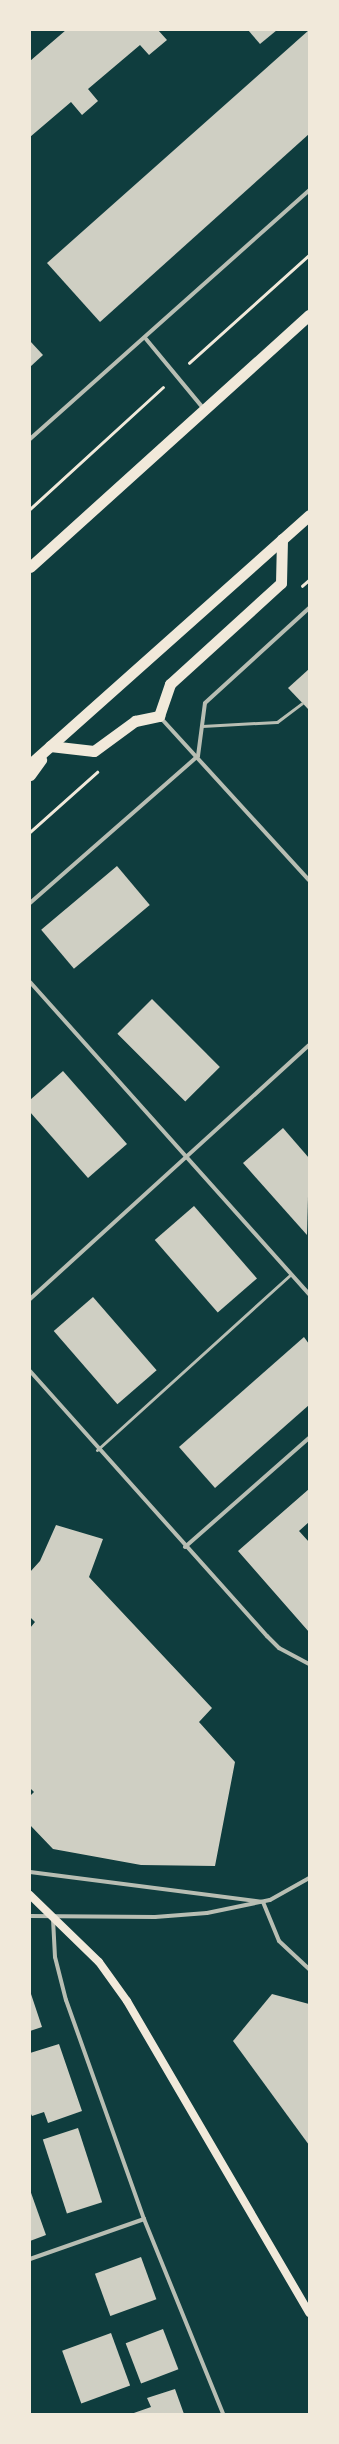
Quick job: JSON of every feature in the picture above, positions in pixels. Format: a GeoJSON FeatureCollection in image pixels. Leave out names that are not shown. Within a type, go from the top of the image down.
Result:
{"type":"FeatureCollection","features":[{"type":"Feature","properties":{"kind":"highway"},"geometry":{"type":"LineString","coordinates":[[30,567],[309,316]]}},
{"type":"Feature","properties":{"kind":"highway"},"geometry":{"type":"LineString","coordinates":[[30,764],[309,515]]}},
{"type":"Feature","properties":{"kind":"highway"},"geometry":{"type":"LineString","coordinates":[[50,746],[94,751],[135,721],[159,716],[170,684],[282,583],[282,539]]}},
{"type":"Feature","properties":{"kind":"highway"},"geometry":{"type":"LineString","coordinates":[[30,775],[50,746]]}},
{"type":"Feature","properties":{"kind":"main road"},"geometry":{"type":"LineString","coordinates":[[30,1895],[53,1914],[99,1962],[127,2001],[309,2313]]}},
{"type":"Feature","properties":{"kind":"street"},"geometry":{"type":"LineString","coordinates":[[30,439],[146,339],[309,190]]}},
{"type":"Feature","properties":{"kind":"street"},"geometry":{"type":"LineString","coordinates":[[146,339],[204,409]]}},
{"type":"Feature","properties":{"kind":"street"},"geometry":{"type":"LineString","coordinates":[[30,903],[198,756],[205,703],[309,608]]}},
{"type":"Feature","properties":{"kind":"street"},"geometry":{"type":"LineString","coordinates":[[159,716],[198,756],[309,880]]}},
{"type":"Feature","properties":{"kind":"street"},"geometry":{"type":"LineString","coordinates":[[30,982],[309,1294]]}},
{"type":"Feature","properties":{"kind":"street"},"geometry":{"type":"LineString","coordinates":[[30,1299],[309,1045]]}},
{"type":"Feature","properties":{"kind":"street"},"geometry":{"type":"LineString","coordinates":[[30,1371],[97,1450],[279,1648],[309,1664]]}},
{"type":"Feature","properties":{"kind":"street"},"geometry":{"type":"LineString","coordinates":[[185,1547],[309,1438]]}},
{"type":"Feature","properties":{"kind":"street"},"geometry":{"type":"LineString","coordinates":[[30,1872],[263,1902]]}},
{"type":"Feature","properties":{"kind":"street"},"geometry":{"type":"LineString","coordinates":[[30,1916],[53,1914],[185,1915],[263,1902],[292,1890],[309,1878]]}},
{"type":"Feature","properties":{"kind":"street"},"geometry":{"type":"LineString","coordinates":[[263,1902],[279,1941],[309,1969]]}},
{"type":"Feature","properties":{"kind":"street"},"geometry":{"type":"LineString","coordinates":[[53,1914],[61,1986],[144,2218],[223,2414]]}},
{"type":"Feature","properties":{"kind":"street"},"geometry":{"type":"LineString","coordinates":[[30,2259],[144,2218]]}},
{"type":"Feature","properties":{"kind":"lane"},"geometry":{"type":"LineString","coordinates":[[202,726],[277,722],[302,703]]}},
{"type":"Feature","properties":{"kind":"lane"},"geometry":{"type":"LineString","coordinates":[[97,1450],[291,1274]]}},
{"type":"Feature","properties":{"kind":"building"},"geometry":{"type":"Polygon","coordinates":[[[66,30],[158,30],[167,40],[149,55],[140,45],[88,89],[98,101],[82,115],[71,102],[30,137],[30,61],[66,30]]]}},
{"type":"Feature","properties":{"kind":"building"},"geometry":{"type":"Polygon","coordinates":[[[248,30],[277,30],[260,44],[248,30]]]}},
{"type":"Feature","properties":{"kind":"building"},"geometry":{"type":"Polygon","coordinates":[[[309,30],[309,134],[100,322],[47,263],[309,30]]]}},
{"type":"Feature","properties":{"kind":"building"},"geometry":{"type":"Polygon","coordinates":[[[30,341],[43,355],[30,367],[30,341]]]}},
{"type":"Feature","properties":{"kind":"building"},"geometry":{"type":"Polygon","coordinates":[[[309,669],[309,710],[288,688],[309,669]]]}},
{"type":"Feature","properties":{"kind":"building"},"geometry":{"type":"Polygon","coordinates":[[[117,866],[150,905],[74,969],[41,930],[117,866]]]}},
{"type":"Feature","properties":{"kind":"building"},"geometry":{"type":"Polygon","coordinates":[[[152,999],[220,1067],[185,1102],[117,1034],[152,999]]]}},
{"type":"Feature","properties":{"kind":"building"},"geometry":{"type":"Polygon","coordinates":[[[63,1071],[127,1144],[88,1178],[30,1112],[30,1100],[63,1071]]]}},
{"type":"Feature","properties":{"kind":"building"},"geometry":{"type":"Polygon","coordinates":[[[283,1128],[309,1158],[307,1235],[243,1163],[283,1128]]]}},
{"type":"Feature","properties":{"kind":"building"},"geometry":{"type":"Polygon","coordinates":[[[194,1206],[257,1278],[218,1313],[155,1240],[194,1206]]]}},
{"type":"Feature","properties":{"kind":"building"},"geometry":{"type":"Polygon","coordinates":[[[93,1297],[157,1370],[117,1404],[54,1331],[93,1297]]]}},
{"type":"Feature","properties":{"kind":"building"},"geometry":{"type":"Polygon","coordinates":[[[304,1337],[309,1344],[309,1405],[215,1488],[179,1447],[304,1337]]]}},
{"type":"Feature","properties":{"kind":"building"},"geometry":{"type":"Polygon","coordinates":[[[309,1489],[309,1522],[299,1531],[309,1542],[309,1632],[238,1551],[309,1489]]]}},
{"type":"Feature","properties":{"kind":"building"},"geometry":{"type":"Polygon","coordinates":[[[56,1525],[103,1539],[89,1577],[212,1708],[199,1722],[235,1762],[215,1866],[141,1865],[53,1849],[30,1825],[30,1796],[34,1792],[30,1788],[30,1628],[35,1622],[30,1617],[30,1572],[40,1561],[56,1525]]]}},
{"type":"Feature","properties":{"kind":"building"},"geometry":{"type":"Polygon","coordinates":[[[30,1991],[42,2027],[30,2031],[30,1991]]]}},
{"type":"Feature","properties":{"kind":"building"},"geometry":{"type":"Polygon","coordinates":[[[272,1994],[309,2004],[309,2145],[233,2041],[272,1994]]]}},
{"type":"Feature","properties":{"kind":"building"},"geometry":{"type":"Polygon","coordinates":[[[59,2044],[82,2111],[48,2123],[44,2112],[32,2116],[30,2112],[30,2053],[59,2044]]]}},
{"type":"Feature","properties":{"kind":"building"},"geometry":{"type":"Polygon","coordinates":[[[78,2128],[102,2202],[67,2214],[43,2139],[78,2128]]]}},
{"type":"Feature","properties":{"kind":"building"},"geometry":{"type":"Polygon","coordinates":[[[30,2190],[46,2235],[30,2241],[30,2190]]]}},
{"type":"Feature","properties":{"kind":"building"},"geometry":{"type":"Polygon","coordinates":[[[141,2257],[156,2299],[110,2316],[95,2274],[141,2257]]]}},
{"type":"Feature","properties":{"kind":"building"},"geometry":{"type":"Polygon","coordinates":[[[163,2329],[178,2369],[141,2383],[126,2343],[163,2329]]]}},
{"type":"Feature","properties":{"kind":"building"},"geometry":{"type":"Polygon","coordinates":[[[111,2333],[130,2386],[81,2403],[62,2351],[111,2333]]]}},
{"type":"Feature","properties":{"kind":"building"},"geometry":{"type":"Polygon","coordinates":[[[175,2389],[184,2414],[131,2414],[151,2407],[147,2398],[175,2389]]]}}]}
